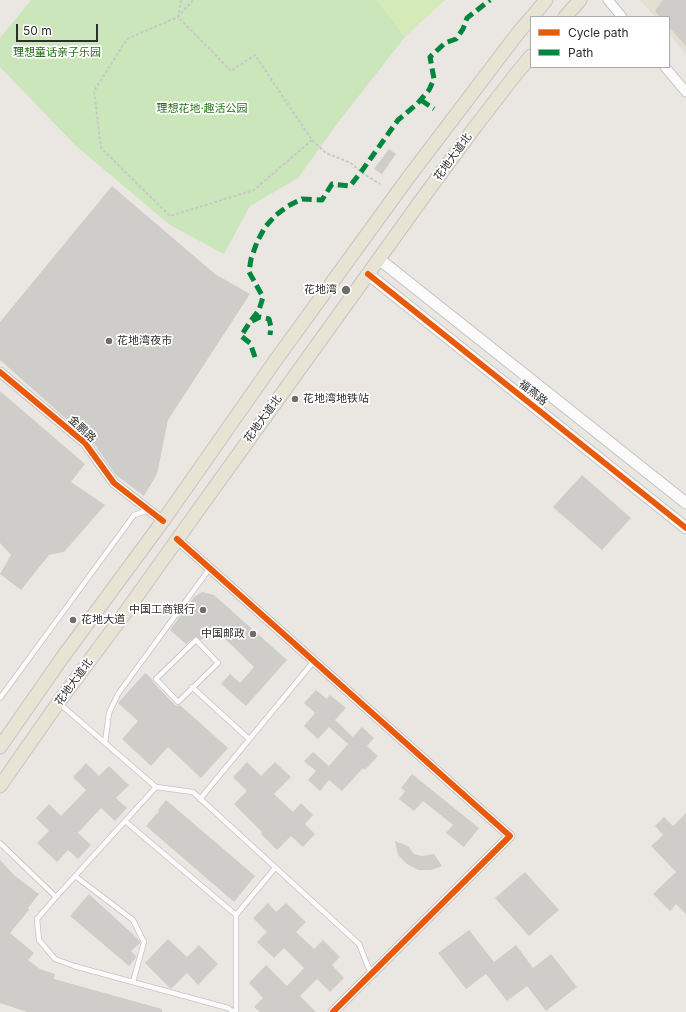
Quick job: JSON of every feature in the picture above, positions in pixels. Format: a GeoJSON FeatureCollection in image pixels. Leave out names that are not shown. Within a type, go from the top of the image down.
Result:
{"type":"FeatureCollection","features":[{"type":"Feature","properties":{"kind":"main road","name":"花地大道北"},"geometry":{"type":"LineString","coordinates":[[532,16],[546,0]]}},
{"type":"Feature","properties":{"kind":"main road"},"geometry":{"type":"LineString","coordinates":[[566,16],[580,0]]}},
{"type":"Feature","properties":{"kind":"main road","name":"花地大道北"},"geometry":{"type":"LineString","coordinates":[[0,747],[62,658],[163,521],[280,355],[408,178],[530,18]]}},
{"type":"Feature","properties":{"kind":"main road","name":"花地大道北"},"geometry":{"type":"LineString","coordinates":[[0,786],[58,703],[122,617],[475,126],[530,57]]}},
{"type":"Feature","properties":{"kind":"street"},"geometry":{"type":"LineString","coordinates":[[608,0],[621,16]]}},
{"type":"Feature","properties":{"kind":"street"},"geometry":{"type":"LineString","coordinates":[[666,68],[686,91]]}},
{"type":"Feature","properties":{"kind":"street","name":"福燕路"},"geometry":{"type":"LineString","coordinates":[[379,259],[686,503]]}},
{"type":"Feature","properties":{"kind":"street","name":"福燕路"},"geometry":{"type":"LineString","coordinates":[[368,274],[686,528]]}},
{"type":"Feature","properties":{"kind":"street","name":"金鹏路"},"geometry":{"type":"LineString","coordinates":[[0,372],[85,443],[114,483],[163,521]]}},
{"type":"Feature","properties":{"kind":"street"},"geometry":{"type":"LineString","coordinates":[[178,539],[510,836],[333,1012]]}},
{"type":"Feature","properties":{"kind":"lane"},"geometry":{"type":"LineString","coordinates":[[0,698],[134,515],[150,510]]}},
{"type":"Feature","properties":{"kind":"lane"},"geometry":{"type":"LineString","coordinates":[[105,743],[109,713],[118,694],[210,568]]}},
{"type":"Feature","properties":{"kind":"lane"},"geometry":{"type":"LineString","coordinates":[[196,640],[218,662],[192,687],[178,702],[156,679],[196,640]]}},
{"type":"Feature","properties":{"kind":"lane"},"geometry":{"type":"LineString","coordinates":[[200,799],[314,661]]}},
{"type":"Feature","properties":{"kind":"lane"},"geometry":{"type":"LineString","coordinates":[[192,687],[249,739]]}},
{"type":"Feature","properties":{"kind":"lane"},"geometry":{"type":"LineString","coordinates":[[58,703],[156,787],[193,792],[359,944],[371,974]]}},
{"type":"Feature","properties":{"kind":"lane"},"geometry":{"type":"LineString","coordinates":[[156,787],[37,919],[39,940],[55,959],[74,966],[228,1008],[235,1012],[236,915],[275,868]]}},
{"type":"Feature","properties":{"kind":"lane"},"geometry":{"type":"LineString","coordinates":[[125,821],[236,915]]}},
{"type":"Feature","properties":{"kind":"lane"},"geometry":{"type":"LineString","coordinates":[[0,843],[56,897]]}},
{"type":"Feature","properties":{"kind":"lane"},"geometry":{"type":"LineString","coordinates":[[75,876],[133,920],[144,942],[133,982]]}},
{"type":"Feature","properties":{"kind":"path"},"geometry":{"type":"LineString","coordinates":[[178,17],[181,0]]}},
{"type":"Feature","properties":{"kind":"path"},"geometry":{"type":"LineString","coordinates":[[193,0],[178,17],[127,39],[94,91],[101,148],[170,216],[254,190],[312,140]]}},
{"type":"Feature","properties":{"kind":"path"},"geometry":{"type":"LineString","coordinates":[[178,17],[230,71],[255,55],[312,140],[326,153],[351,163],[361,172],[380,184]]}},
{"type":"Feature","properties":{"kind":"shaded area"},"geometry":{"type":"Polygon","coordinates":[[[640,0],[686,0],[686,54],[670,35],[670,16],[654,16],[640,0]]]}},
{"type":"Feature","properties":{"kind":"green space","name":"理想花地·趣活公园"},"geometry":{"type":"Polygon","coordinates":[[[31,0],[377,0],[405,37],[340,120],[298,178],[250,206],[224,254],[170,225],[76,146],[0,67],[0,38],[31,0]]]}},
{"type":"Feature","properties":{"kind":"green space"},"geometry":{"type":"Polygon","coordinates":[[[377,0],[445,0],[405,37],[377,0]]]}},
{"type":"Feature","properties":{"kind":"building"},"geometry":{"type":"Polygon","coordinates":[[[663,0],[686,0],[686,46],[670,28],[670,16],[659,16],[655,11],[663,0]]]}},
{"type":"Feature","properties":{"kind":"building"},"geometry":{"type":"Polygon","coordinates":[[[389,149],[396,154],[382,174],[374,169],[389,149]]]}},
{"type":"Feature","properties":{"kind":"building","name":"花地湾夜市"},"geometry":{"type":"Polygon","coordinates":[[[112,186],[215,274],[250,294],[168,420],[157,474],[144,496],[116,475],[95,445],[89,439],[0,360],[0,322],[112,186]]]}},
{"type":"Feature","properties":{"kind":"building"},"geometry":{"type":"Polygon","coordinates":[[[0,391],[85,464],[71,482],[105,505],[64,552],[49,555],[21,590],[0,574],[11,555],[0,543],[0,391]]]}},
{"type":"Feature","properties":{"kind":"building"},"geometry":{"type":"Polygon","coordinates":[[[582,475],[631,518],[602,550],[553,507],[582,475]]]}},
{"type":"Feature","properties":{"kind":"building"},"geometry":{"type":"Polygon","coordinates":[[[202,592],[214,595],[287,660],[246,706],[221,684],[230,674],[240,683],[254,667],[213,627],[201,640],[195,637],[186,644],[170,630],[194,597],[202,592]]]}},
{"type":"Feature","properties":{"kind":"building"},"geometry":{"type":"Polygon","coordinates":[[[145,673],[175,705],[180,705],[228,748],[201,778],[168,747],[151,766],[122,739],[138,721],[118,703],[145,673]]]}},
{"type":"Feature","properties":{"kind":"building"},"geometry":{"type":"Polygon","coordinates":[[[316,690],[327,699],[330,695],[346,708],[335,720],[353,737],[362,727],[374,738],[367,746],[378,756],[365,770],[363,768],[342,791],[329,780],[320,791],[308,780],[316,771],[304,761],[313,752],[329,766],[348,744],[329,727],[318,739],[304,726],[315,713],[304,703],[316,690]]]}},
{"type":"Feature","properties":{"kind":"building"},"geometry":{"type":"Polygon","coordinates":[[[247,762],[261,776],[275,762],[291,777],[274,794],[293,812],[301,803],[313,815],[305,824],[315,834],[303,847],[291,836],[277,850],[261,834],[262,832],[234,804],[247,791],[233,777],[247,762]]]}},
{"type":"Feature","properties":{"kind":"building"},"geometry":{"type":"Polygon","coordinates":[[[86,763],[99,776],[109,766],[129,785],[116,798],[127,808],[115,821],[101,808],[78,833],[91,845],[78,859],[68,850],[57,862],[37,843],[49,831],[36,818],[49,804],[61,816],[86,790],[73,777],[86,763]]]}},
{"type":"Feature","properties":{"kind":"building"},"geometry":{"type":"Polygon","coordinates":[[[412,774],[479,828],[464,847],[446,833],[453,825],[423,801],[414,811],[399,799],[405,791],[401,788],[412,774]]]}},
{"type":"Feature","properties":{"kind":"building"},"geometry":{"type":"Polygon","coordinates":[[[166,800],[255,876],[234,902],[146,826],[166,800]]]}},
{"type":"Feature","properties":{"kind":"building"},"geometry":{"type":"Polygon","coordinates":[[[686,813],[686,914],[676,904],[670,911],[653,894],[676,872],[651,846],[663,835],[655,826],[664,817],[673,826],[686,813]]]}},
{"type":"Feature","properties":{"kind":"building"},"geometry":{"type":"Polygon","coordinates":[[[395,841],[408,846],[414,854],[422,856],[434,854],[442,866],[431,870],[418,870],[407,864],[398,855],[395,841]]]}},
{"type":"Feature","properties":{"kind":"building"},"geometry":{"type":"Polygon","coordinates":[[[0,860],[15,876],[39,894],[28,908],[29,910],[10,933],[34,953],[28,960],[40,969],[55,974],[54,979],[162,1009],[162,1012],[27,1012],[0,1003],[0,860]]]}},
{"type":"Feature","properties":{"kind":"building"},"geometry":{"type":"Polygon","coordinates":[[[525,872],[559,910],[529,936],[495,898],[525,872]]]}},
{"type":"Feature","properties":{"kind":"building"},"geometry":{"type":"Polygon","coordinates":[[[89,894],[139,940],[140,943],[131,951],[136,956],[129,966],[70,916],[89,894]]]}},
{"type":"Feature","properties":{"kind":"building"},"geometry":{"type":"Polygon","coordinates":[[[268,903],[276,912],[286,903],[306,922],[296,932],[314,949],[323,940],[340,957],[332,965],[344,978],[330,992],[317,979],[300,996],[316,1012],[260,1012],[254,1007],[263,998],[249,983],[266,965],[287,986],[304,968],[284,948],[274,958],[257,942],[267,932],[253,918],[268,903]]]}},
{"type":"Feature","properties":{"kind":"building"},"geometry":{"type":"Polygon","coordinates":[[[469,930],[494,962],[516,945],[533,968],[551,954],[577,987],[546,1011],[527,986],[507,1001],[486,974],[466,989],[438,953],[469,930]]]}},
{"type":"Feature","properties":{"kind":"building"},"geometry":{"type":"Polygon","coordinates":[[[168,939],[187,957],[199,945],[218,964],[198,985],[187,973],[171,989],[145,963],[168,939]]]}},
{"type":"Feature","properties":{"kind":"marked path"},"geometry":{"type":"LineString","coordinates":[[255,357],[250,343],[241,336],[259,310],[263,297],[249,272],[251,259],[257,242],[265,227],[276,215],[288,206],[302,199],[322,200],[332,184],[350,186],[398,120],[417,104],[429,90],[434,79],[430,57],[445,43],[456,39],[463,29],[467,18],[490,0]]}},
{"type":"Feature","properties":{"kind":"marked path"},"geometry":{"type":"LineString","coordinates":[[421,100],[434,109]]}},
{"type":"Feature","properties":{"kind":"marked path"},"geometry":{"type":"LineString","coordinates":[[252,321],[260,317],[269,319],[271,327],[270,335]]}},
{"type":"Feature","properties":{"kind":"cycle path"},"geometry":{"type":"LineString","coordinates":[[368,274],[686,528]]}},
{"type":"Feature","properties":{"kind":"cycle path"},"geometry":{"type":"LineString","coordinates":[[0,372],[85,443],[114,483],[163,521]]}},
{"type":"Feature","properties":{"kind":"cycle path"},"geometry":{"type":"LineString","coordinates":[[177,539],[510,836],[333,1012]]}},
{"type":"Feature","properties":{"kind":"place","name":"花地湾"},"geometry":{"type":"Point","coordinates":[346,290]}},
{"type":"Feature","properties":{"kind":"place","name":"花地湾夜市"},"geometry":{"type":"Point","coordinates":[109,341]}},
{"type":"Feature","properties":{"kind":"place","name":"花地湾地铁站"},"geometry":{"type":"Point","coordinates":[295,399]}},
{"type":"Feature","properties":{"kind":"place","name":"中国工商银行"},"geometry":{"type":"Point","coordinates":[203,610]}},
{"type":"Feature","properties":{"kind":"place","name":"花地大道"},"geometry":{"type":"Point","coordinates":[73,620]}},
{"type":"Feature","properties":{"kind":"place","name":"中国邮政"},"geometry":{"type":"Point","coordinates":[253,634]}},
{"type":"Feature","properties":{"kind":"park label","name":"理想童话亲子乐园"},"geometry":{"type":"Point","coordinates":[57,53]}}]}
